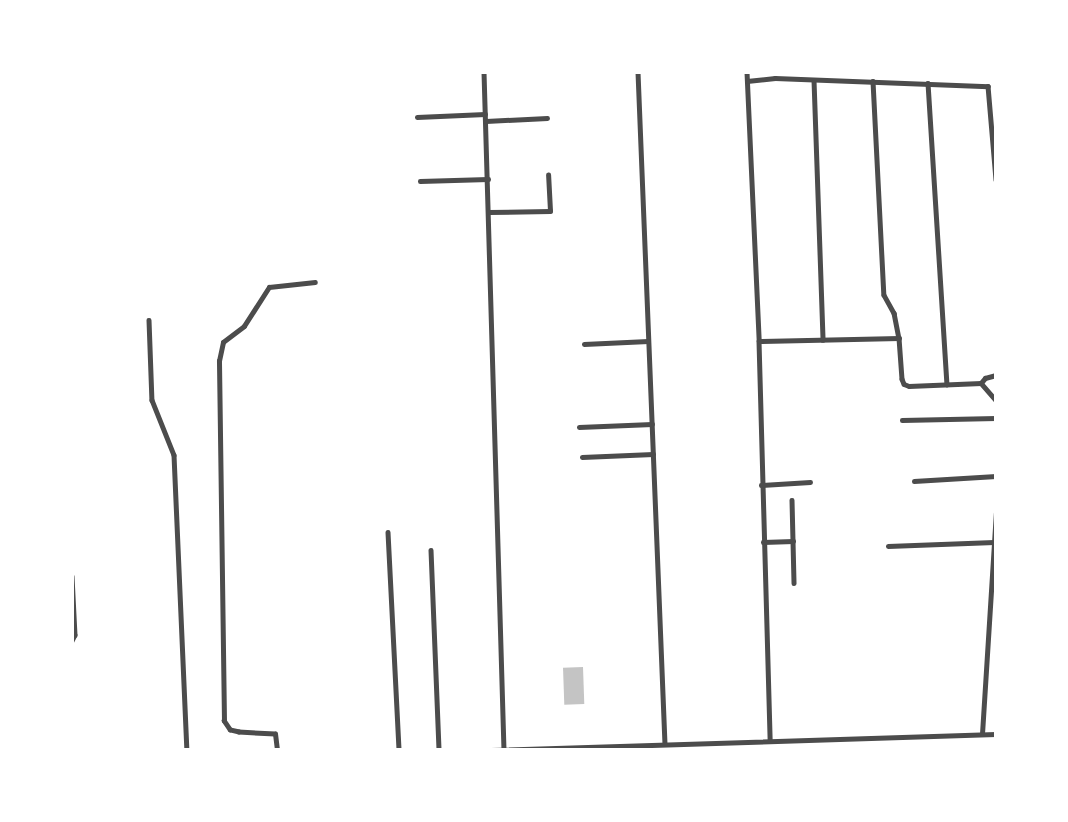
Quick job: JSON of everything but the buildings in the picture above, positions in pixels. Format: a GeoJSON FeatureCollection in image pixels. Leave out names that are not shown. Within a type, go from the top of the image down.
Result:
{"type":"FeatureCollection","features":[{"type":"Feature","properties":{"kind":"street"},"geometry":{"type":"LineString","coordinates":[[484,72],[504,750]]}},
{"type":"Feature","properties":{"kind":"street"},"geometry":{"type":"LineString","coordinates":[[638,72],[665,743]]}},
{"type":"Feature","properties":{"kind":"street"},"geometry":{"type":"LineString","coordinates":[[747,72],[759,341],[770,739]]}},
{"type":"Feature","properties":{"kind":"street"},"geometry":{"type":"LineString","coordinates":[[814,80],[823,340]]}},
{"type":"Feature","properties":{"kind":"street"},"geometry":{"type":"LineString","coordinates":[[747,81],[873,81],[996,87]]}},
{"type":"Feature","properties":{"kind":"street"},"geometry":{"type":"LineString","coordinates":[[873,81],[884,295],[894,313],[904,384],[981,383],[985,378],[996,374]]}},
{"type":"Feature","properties":{"kind":"street"},"geometry":{"type":"LineString","coordinates":[[928,83],[947,384]]}},
{"type":"Feature","properties":{"kind":"street"},"geometry":{"type":"LineString","coordinates":[[989,86],[996,180]]}},
{"type":"Feature","properties":{"kind":"street"},"geometry":{"type":"LineString","coordinates":[[417,117],[485,114]]}},
{"type":"Feature","properties":{"kind":"street"},"geometry":{"type":"LineString","coordinates":[[486,121],[547,118]]}},
{"type":"Feature","properties":{"kind":"street"},"geometry":{"type":"LineString","coordinates":[[489,212],[550,211],[548,176]]}},
{"type":"Feature","properties":{"kind":"street"},"geometry":{"type":"LineString","coordinates":[[420,181],[488,179]]}},
{"type":"Feature","properties":{"kind":"street"},"geometry":{"type":"LineString","coordinates":[[277,750],[275,734],[230,730],[224,721],[219,361],[223,342],[244,326],[269,287],[315,282]]}},
{"type":"Feature","properties":{"kind":"street"},"geometry":{"type":"LineString","coordinates":[[149,320],[152,400],[174,455],[187,750]]}},
{"type":"Feature","properties":{"kind":"street"},"geometry":{"type":"LineString","coordinates":[[759,341],[899,338]]}},
{"type":"Feature","properties":{"kind":"street"},"geometry":{"type":"LineString","coordinates":[[584,344],[649,341]]}},
{"type":"Feature","properties":{"kind":"street"},"geometry":{"type":"LineString","coordinates":[[981,383],[996,400]]}},
{"type":"Feature","properties":{"kind":"street"},"geometry":{"type":"LineString","coordinates":[[902,420],[996,418]]}},
{"type":"Feature","properties":{"kind":"street"},"geometry":{"type":"LineString","coordinates":[[579,427],[652,424]]}},
{"type":"Feature","properties":{"kind":"street"},"geometry":{"type":"LineString","coordinates":[[582,457],[653,454]]}},
{"type":"Feature","properties":{"kind":"street"},"geometry":{"type":"LineString","coordinates":[[914,481],[996,476]]}},
{"type":"Feature","properties":{"kind":"street"},"geometry":{"type":"LineString","coordinates":[[761,485],[810,482]]}},
{"type":"Feature","properties":{"kind":"street"},"geometry":{"type":"LineString","coordinates":[[792,500],[794,583]]}},
{"type":"Feature","properties":{"kind":"street"},"geometry":{"type":"LineString","coordinates":[[982,734],[996,513]]}},
{"type":"Feature","properties":{"kind":"street"},"geometry":{"type":"LineString","coordinates":[[388,532],[399,750]]}},
{"type":"Feature","properties":{"kind":"street"},"geometry":{"type":"LineString","coordinates":[[763,542],[793,541]]}},
{"type":"Feature","properties":{"kind":"street"},"geometry":{"type":"LineString","coordinates":[[888,546],[994,542]]}},
{"type":"Feature","properties":{"kind":"street"},"geometry":{"type":"LineString","coordinates":[[431,550],[439,750]]}},
{"type":"Feature","properties":{"kind":"street"},"geometry":{"type":"LineString","coordinates":[[72,576],[75,635],[72,641]]}},
{"type":"Feature","properties":{"kind":"street"},"geometry":{"type":"LineString","coordinates":[[491,750],[605,748],[770,739],[996,734]]}}]}
